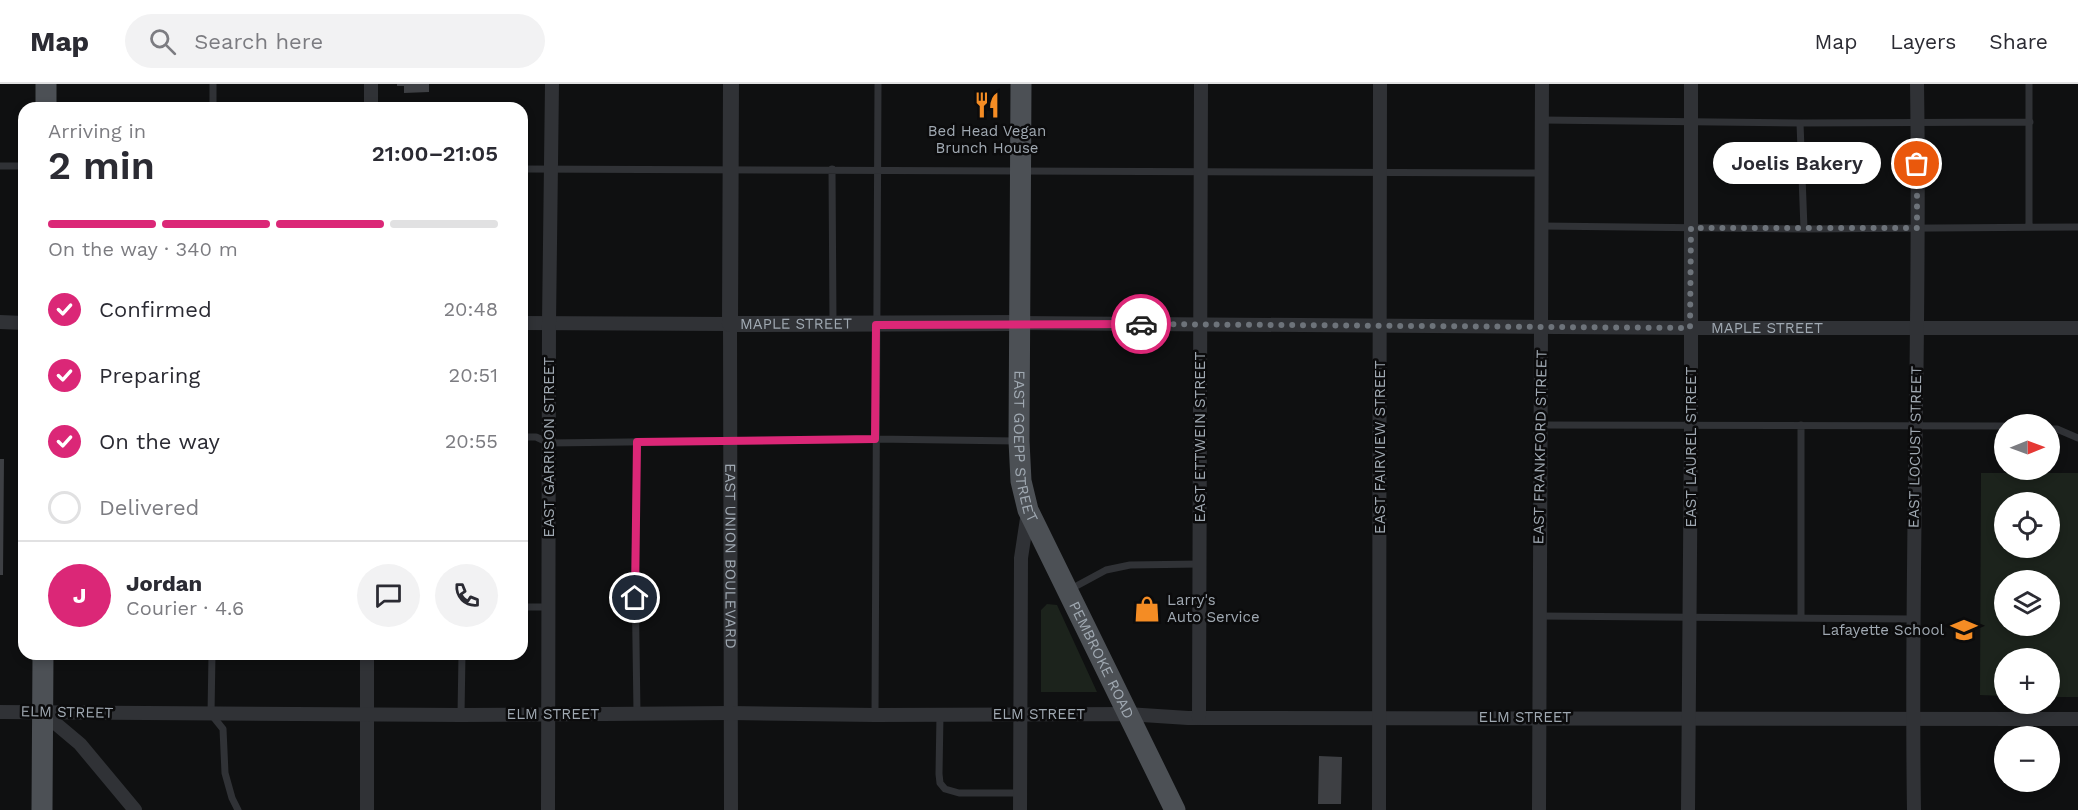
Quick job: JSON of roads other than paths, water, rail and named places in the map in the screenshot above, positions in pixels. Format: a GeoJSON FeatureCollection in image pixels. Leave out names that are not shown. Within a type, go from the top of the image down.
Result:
{"type":"FeatureCollection","features":[{"type":"Feature","properties":{"kind":"main road"},"geometry":{"type":"LineString","coordinates":[[46,84],[46,102]]}},
{"type":"Feature","properties":{"kind":"main road","name":"EAST GOEPP STREET"},"geometry":{"type":"LineString","coordinates":[[1021,84],[1019,441],[1022,488],[1028,510]]}},
{"type":"Feature","properties":{"kind":"main road","name":"PEMBROKE ROAD"},"geometry":{"type":"LineString","coordinates":[[1028,510],[1175,810]]}},
{"type":"Feature","properties":{"kind":"main road"},"geometry":{"type":"LineString","coordinates":[[42,810],[43,660]]}},
{"type":"Feature","properties":{"kind":"street"},"geometry":{"type":"LineString","coordinates":[[371,84],[371,102]]}},
{"type":"Feature","properties":{"kind":"street","name":"EAST GARRISON STREET"},"geometry":{"type":"LineString","coordinates":[[548,810],[552,84]]}},
{"type":"Feature","properties":{"kind":"street","name":"EAST UNION BOULEVARD"},"geometry":{"type":"LineString","coordinates":[[731,84],[731,810]]}},
{"type":"Feature","properties":{"kind":"street","name":"EAST ETTWEIN STREET"},"geometry":{"type":"LineString","coordinates":[[1199,718],[1202,84]]}},
{"type":"Feature","properties":{"kind":"street","name":"EAST FAIRVIEW STREET"},"geometry":{"type":"LineString","coordinates":[[1379,810],[1380,84]]}},
{"type":"Feature","properties":{"kind":"street","name":"EAST FRANKFORD STREET"},"geometry":{"type":"LineString","coordinates":[[1539,810],[1542,84]]}},
{"type":"Feature","properties":{"kind":"street","name":"EAST LAUREL STREET"},"geometry":{"type":"LineString","coordinates":[[1688,810],[1691,84]]}},
{"type":"Feature","properties":{"kind":"street","name":"EAST LOCUST STREET"},"geometry":{"type":"LineString","coordinates":[[1914,810],[1912,718],[1917,328],[1917,84]]}},
{"type":"Feature","properties":{"kind":"street"},"geometry":{"type":"LineString","coordinates":[[0,322],[18,322]]}},
{"type":"Feature","properties":{"kind":"street","name":"MAPLE STREET"},"geometry":{"type":"LineString","coordinates":[[528,323],[2078,328]]}},
{"type":"Feature","properties":{"kind":"street","name":"EAST GOEPP STREET"},"geometry":{"type":"LineString","coordinates":[[1020,810],[1021,558],[1028,510]]}},
{"type":"Feature","properties":{"kind":"street"},"geometry":{"type":"LineString","coordinates":[[367,660],[367,810]]}},
{"type":"Feature","properties":{"kind":"street","name":"ELM STREET"},"geometry":{"type":"LineString","coordinates":[[0,712],[461,715],[731,712],[875,715],[1127,714],[1199,718],[2078,719]]}},
{"type":"Feature","properties":{"kind":"street"},"geometry":{"type":"LineString","coordinates":[[42,712],[80,744],[135,810]]}},
{"type":"Feature","properties":{"kind":"lane"},"geometry":{"type":"LineString","coordinates":[[213,84],[213,102]]}},
{"type":"Feature","properties":{"kind":"lane"},"geometry":{"type":"LineString","coordinates":[[875,715],[878,84]]}},
{"type":"Feature","properties":{"kind":"lane"},"geometry":{"type":"LineString","coordinates":[[2029,227],[2030,84]]}},
{"type":"Feature","properties":{"kind":"lane"},"geometry":{"type":"LineString","coordinates":[[1542,120],[1800,123],[2030,122]]}},
{"type":"Feature","properties":{"kind":"lane"},"geometry":{"type":"LineString","coordinates":[[1800,123],[1804,229]]}},
{"type":"Feature","properties":{"kind":"lane"},"geometry":{"type":"LineString","coordinates":[[0,166],[18,166]]}},
{"type":"Feature","properties":{"kind":"lane"},"geometry":{"type":"LineString","coordinates":[[528,169],[1542,173]]}},
{"type":"Feature","properties":{"kind":"lane"},"geometry":{"type":"LineString","coordinates":[[832,169],[833,325]]}},
{"type":"Feature","properties":{"kind":"lane"},"geometry":{"type":"LineString","coordinates":[[1542,226],[1804,229],[2078,227]]}},
{"type":"Feature","properties":{"kind":"lane"},"geometry":{"type":"LineString","coordinates":[[1540,424],[1994,426]]}},
{"type":"Feature","properties":{"kind":"lane"},"geometry":{"type":"LineString","coordinates":[[1800,426],[1801,618]]}},
{"type":"Feature","properties":{"kind":"lane"},"geometry":{"type":"LineString","coordinates":[[2060,430],[2078,438]]}},
{"type":"Feature","properties":{"kind":"lane"},"geometry":{"type":"LineString","coordinates":[[528,437],[536,437],[549,443],[875,439],[1019,441]]}},
{"type":"Feature","properties":{"kind":"lane"},"geometry":{"type":"LineString","coordinates":[[637,442],[635,575],[637,713]]}},
{"type":"Feature","properties":{"kind":"lane"},"geometry":{"type":"LineString","coordinates":[[1067,591],[1106,570],[1130,565],[1200,564]]}},
{"type":"Feature","properties":{"kind":"lane"},"geometry":{"type":"LineString","coordinates":[[528,607],[548,607]]}},
{"type":"Feature","properties":{"kind":"lane"},"geometry":{"type":"LineString","coordinates":[[1539,616],[1913,619]]}},
{"type":"Feature","properties":{"kind":"lane"},"geometry":{"type":"LineString","coordinates":[[212,660],[211,714],[223,729],[225,773],[238,810]]}},
{"type":"Feature","properties":{"kind":"lane"},"geometry":{"type":"LineString","coordinates":[[461,715],[462,660]]}},
{"type":"Feature","properties":{"kind":"lane"},"geometry":{"type":"LineString","coordinates":[[940,715],[939,774],[940,783],[945,789],[958,793],[1020,793]]}},
{"type":"Feature","properties":{"kind":"place","name":"Bed Head Vegan Brunch House"},"geometry":{"type":"Point","coordinates":[987,105]}},
{"type":"Feature","properties":{"kind":"place","name":"Joelis Bakery"},"geometry":{"type":"Point","coordinates":[1917,164]}},
{"type":"Feature","properties":{"kind":"place","name":"Larry's Auto Service"},"geometry":{"type":"Point","coordinates":[1147,609]}},
{"type":"Feature","properties":{"kind":"place","name":"Lafayette School"},"geometry":{"type":"Point","coordinates":[1964,630]}}]}
